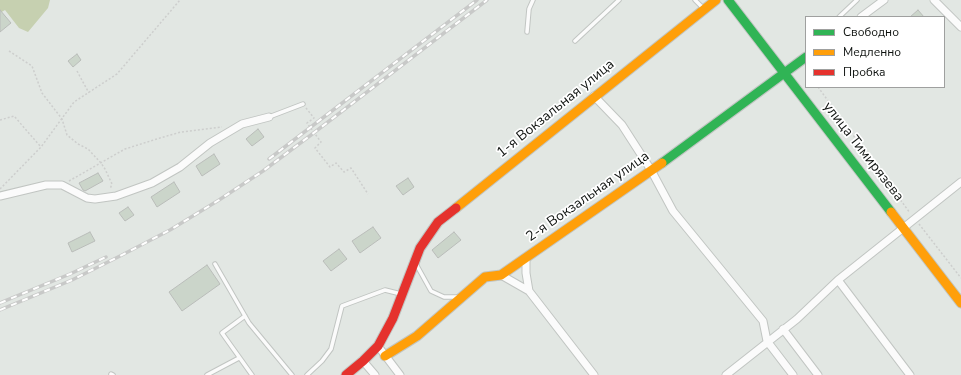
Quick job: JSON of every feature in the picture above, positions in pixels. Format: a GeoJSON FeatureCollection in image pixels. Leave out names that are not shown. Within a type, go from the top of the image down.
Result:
{"type":"FeatureCollection","features":[{"type":"Feature","properties":{"kind":"street","name":"1-я Вокзальная улица"},"geometry":{"type":"LineString","coordinates":[[364,361],[378,346],[393,318],[420,248],[438,222],[716,0]]}},
{"type":"Feature","properties":{"kind":"street","name":"улица Тимирязева"},"geometry":{"type":"LineString","coordinates":[[728,0],[961,303]]}},
{"type":"Feature","properties":{"kind":"street"},"geometry":{"type":"LineString","coordinates":[[862,16],[884,0]]}},
{"type":"Feature","properties":{"kind":"street"},"geometry":{"type":"LineString","coordinates":[[934,0],[961,27]]}},
{"type":"Feature","properties":{"kind":"street","name":"2-я Вокзальная улица"},"geometry":{"type":"LineString","coordinates":[[385,356],[417,336],[485,277],[501,275],[526,258],[651,170],[805,58]]}},
{"type":"Feature","properties":{"kind":"street"},"geometry":{"type":"LineString","coordinates":[[594,96],[622,125],[651,170],[674,210],[763,321],[767,341],[793,375]]}},
{"type":"Feature","properties":{"kind":"street"},"geometry":{"type":"LineString","coordinates":[[0,196],[46,185],[62,185],[87,198],[95,199],[116,196],[152,183],[180,167],[210,144],[242,124],[269,117]]}},
{"type":"Feature","properties":{"kind":"street"},"geometry":{"type":"LineString","coordinates":[[726,375],[767,341],[797,319],[838,280],[961,182]]}},
{"type":"Feature","properties":{"kind":"street"},"geometry":{"type":"LineString","coordinates":[[526,258],[526,273],[529,291]]}},
{"type":"Feature","properties":{"kind":"street"},"geometry":{"type":"LineString","coordinates":[[501,275],[529,291],[594,375]]}},
{"type":"Feature","properties":{"kind":"street"},"geometry":{"type":"LineString","coordinates":[[838,280],[910,375]]}},
{"type":"Feature","properties":{"kind":"street"},"geometry":{"type":"LineString","coordinates":[[783,329],[818,375]]}},
{"type":"Feature","properties":{"kind":"street"},"geometry":{"type":"LineString","coordinates":[[378,346],[400,375]]}},
{"type":"Feature","properties":{"kind":"street"},"geometry":{"type":"LineString","coordinates":[[346,375],[364,361],[375,375]]}},
{"type":"Feature","properties":{"kind":"lane"},"geometry":{"type":"LineString","coordinates":[[527,32],[529,9],[533,0]]}},
{"type":"Feature","properties":{"kind":"lane"},"geometry":{"type":"LineString","coordinates":[[575,41],[619,0]]}},
{"type":"Feature","properties":{"kind":"lane"},"geometry":{"type":"LineString","coordinates":[[695,0],[705,9]]}},
{"type":"Feature","properties":{"kind":"lane"},"geometry":{"type":"LineString","coordinates":[[840,16],[856,0]]}},
{"type":"Feature","properties":{"kind":"lane"},"geometry":{"type":"LineString","coordinates":[[269,117],[303,104]]}},
{"type":"Feature","properties":{"kind":"lane"},"geometry":{"type":"LineString","coordinates":[[415,262],[431,291],[444,298],[461,297]]}},
{"type":"Feature","properties":{"kind":"lane"},"geometry":{"type":"LineString","coordinates":[[215,264],[249,323],[292,375]]}},
{"type":"Feature","properties":{"kind":"lane"},"geometry":{"type":"LineString","coordinates":[[307,375],[322,360],[330,349],[342,306],[385,290],[403,294]]}},
{"type":"Feature","properties":{"kind":"lane"},"geometry":{"type":"LineString","coordinates":[[245,316],[222,333],[252,375]]}},
{"type":"Feature","properties":{"kind":"lane"},"geometry":{"type":"LineString","coordinates":[[207,375],[239,358]]}},
{"type":"Feature","properties":{"kind":"path"},"geometry":{"type":"LineString","coordinates":[[0,189],[41,147],[74,102],[117,74],[180,0]]}},
{"type":"Feature","properties":{"kind":"path"},"geometry":{"type":"LineString","coordinates":[[9,51],[32,66],[42,93],[62,119],[67,135],[78,144],[88,149],[105,169],[112,184],[104,198]]}},
{"type":"Feature","properties":{"kind":"path"},"geometry":{"type":"LineString","coordinates":[[77,71],[89,93]]}},
{"type":"Feature","properties":{"kind":"path"},"geometry":{"type":"LineString","coordinates":[[819,88],[915,219],[961,278]]}},
{"type":"Feature","properties":{"kind":"path"},"geometry":{"type":"LineString","coordinates":[[303,104],[314,118],[307,123],[321,142],[315,148],[330,167],[336,163],[344,172],[351,168],[368,194]]}},
{"type":"Feature","properties":{"kind":"path"},"geometry":{"type":"LineString","coordinates":[[0,120],[14,116],[41,147]]}},
{"type":"Feature","properties":{"kind":"path"},"geometry":{"type":"LineString","coordinates":[[62,185],[125,150],[181,132],[227,126]]}},
{"type":"Feature","properties":{"kind":"green space"},"geometry":{"type":"Polygon","coordinates":[[[0,0],[50,0],[48,8],[28,32],[19,28],[5,10],[0,13],[0,0]]]}},
{"type":"Feature","properties":{"kind":"building"},"geometry":{"type":"Polygon","coordinates":[[[0,10],[11,23],[0,32],[0,10]]]}},
{"type":"Feature","properties":{"kind":"building"},"geometry":{"type":"Polygon","coordinates":[[[918,10],[923,16],[911,16],[918,10]]]}},
{"type":"Feature","properties":{"kind":"building"},"geometry":{"type":"Polygon","coordinates":[[[77,54],[81,60],[73,67],[68,61],[77,54]]]}},
{"type":"Feature","properties":{"kind":"building"},"geometry":{"type":"Polygon","coordinates":[[[258,129],[264,137],[252,146],[246,139],[258,129]]]}},
{"type":"Feature","properties":{"kind":"building"},"geometry":{"type":"Polygon","coordinates":[[[214,154],[220,164],[202,176],[196,166],[214,154]]]}},
{"type":"Feature","properties":{"kind":"building"},"geometry":{"type":"Polygon","coordinates":[[[98,173],[103,181],[85,191],[83,190],[79,183],[98,173]]]}},
{"type":"Feature","properties":{"kind":"building"},"geometry":{"type":"Polygon","coordinates":[[[408,178],[414,187],[403,195],[396,186],[408,178]]]}},
{"type":"Feature","properties":{"kind":"building"},"geometry":{"type":"Polygon","coordinates":[[[174,182],[180,192],[157,207],[151,197],[174,182]]]}},
{"type":"Feature","properties":{"kind":"building"},"geometry":{"type":"Polygon","coordinates":[[[128,207],[134,215],[125,221],[119,213],[128,207]]]}},
{"type":"Feature","properties":{"kind":"building"},"geometry":{"type":"Polygon","coordinates":[[[373,227],[381,238],[360,253],[352,241],[373,227]]]}},
{"type":"Feature","properties":{"kind":"building"},"geometry":{"type":"Polygon","coordinates":[[[90,232],[95,241],[72,252],[68,243],[90,232]]]}},
{"type":"Feature","properties":{"kind":"building"},"geometry":{"type":"Polygon","coordinates":[[[454,232],[461,240],[438,258],[432,250],[454,232]]]}},
{"type":"Feature","properties":{"kind":"building"},"geometry":{"type":"Polygon","coordinates":[[[339,249],[347,259],[331,271],[323,261],[339,249]]]}},
{"type":"Feature","properties":{"kind":"building"},"geometry":{"type":"Polygon","coordinates":[[[207,265],[220,284],[182,311],[169,292],[207,265]]]}},
{"type":"Feature","properties":{"kind":"railway"},"geometry":{"type":"LineString","coordinates":[[269,159],[477,0]]}},
{"type":"Feature","properties":{"kind":"railway"},"geometry":{"type":"LineString","coordinates":[[0,310],[72,280],[120,256],[170,230],[219,200],[263,171],[487,0]]}},
{"type":"Feature","properties":{"kind":"railway"},"geometry":{"type":"LineString","coordinates":[[0,303],[70,274],[106,257]]}},
{"type":"Feature","properties":{"kind":"traffic: fast"},"geometry":{"type":"LineString","coordinates":[[728,0],[891,212]]}},
{"type":"Feature","properties":{"kind":"traffic: fast"},"geometry":{"type":"LineString","coordinates":[[662,163],[805,58]]}},
{"type":"Feature","properties":{"kind":"traffic: slow"},"geometry":{"type":"LineString","coordinates":[[456,208],[716,0]]}},
{"type":"Feature","properties":{"kind":"traffic: slow"},"geometry":{"type":"LineString","coordinates":[[385,356],[417,336],[485,277],[501,275],[662,163]]}},
{"type":"Feature","properties":{"kind":"traffic: slow"},"geometry":{"type":"LineString","coordinates":[[891,212],[961,303]]}},
{"type":"Feature","properties":{"kind":"traffic: jam"},"geometry":{"type":"LineString","coordinates":[[346,375],[378,346],[393,318],[420,248],[438,222],[456,208]]}}]}
